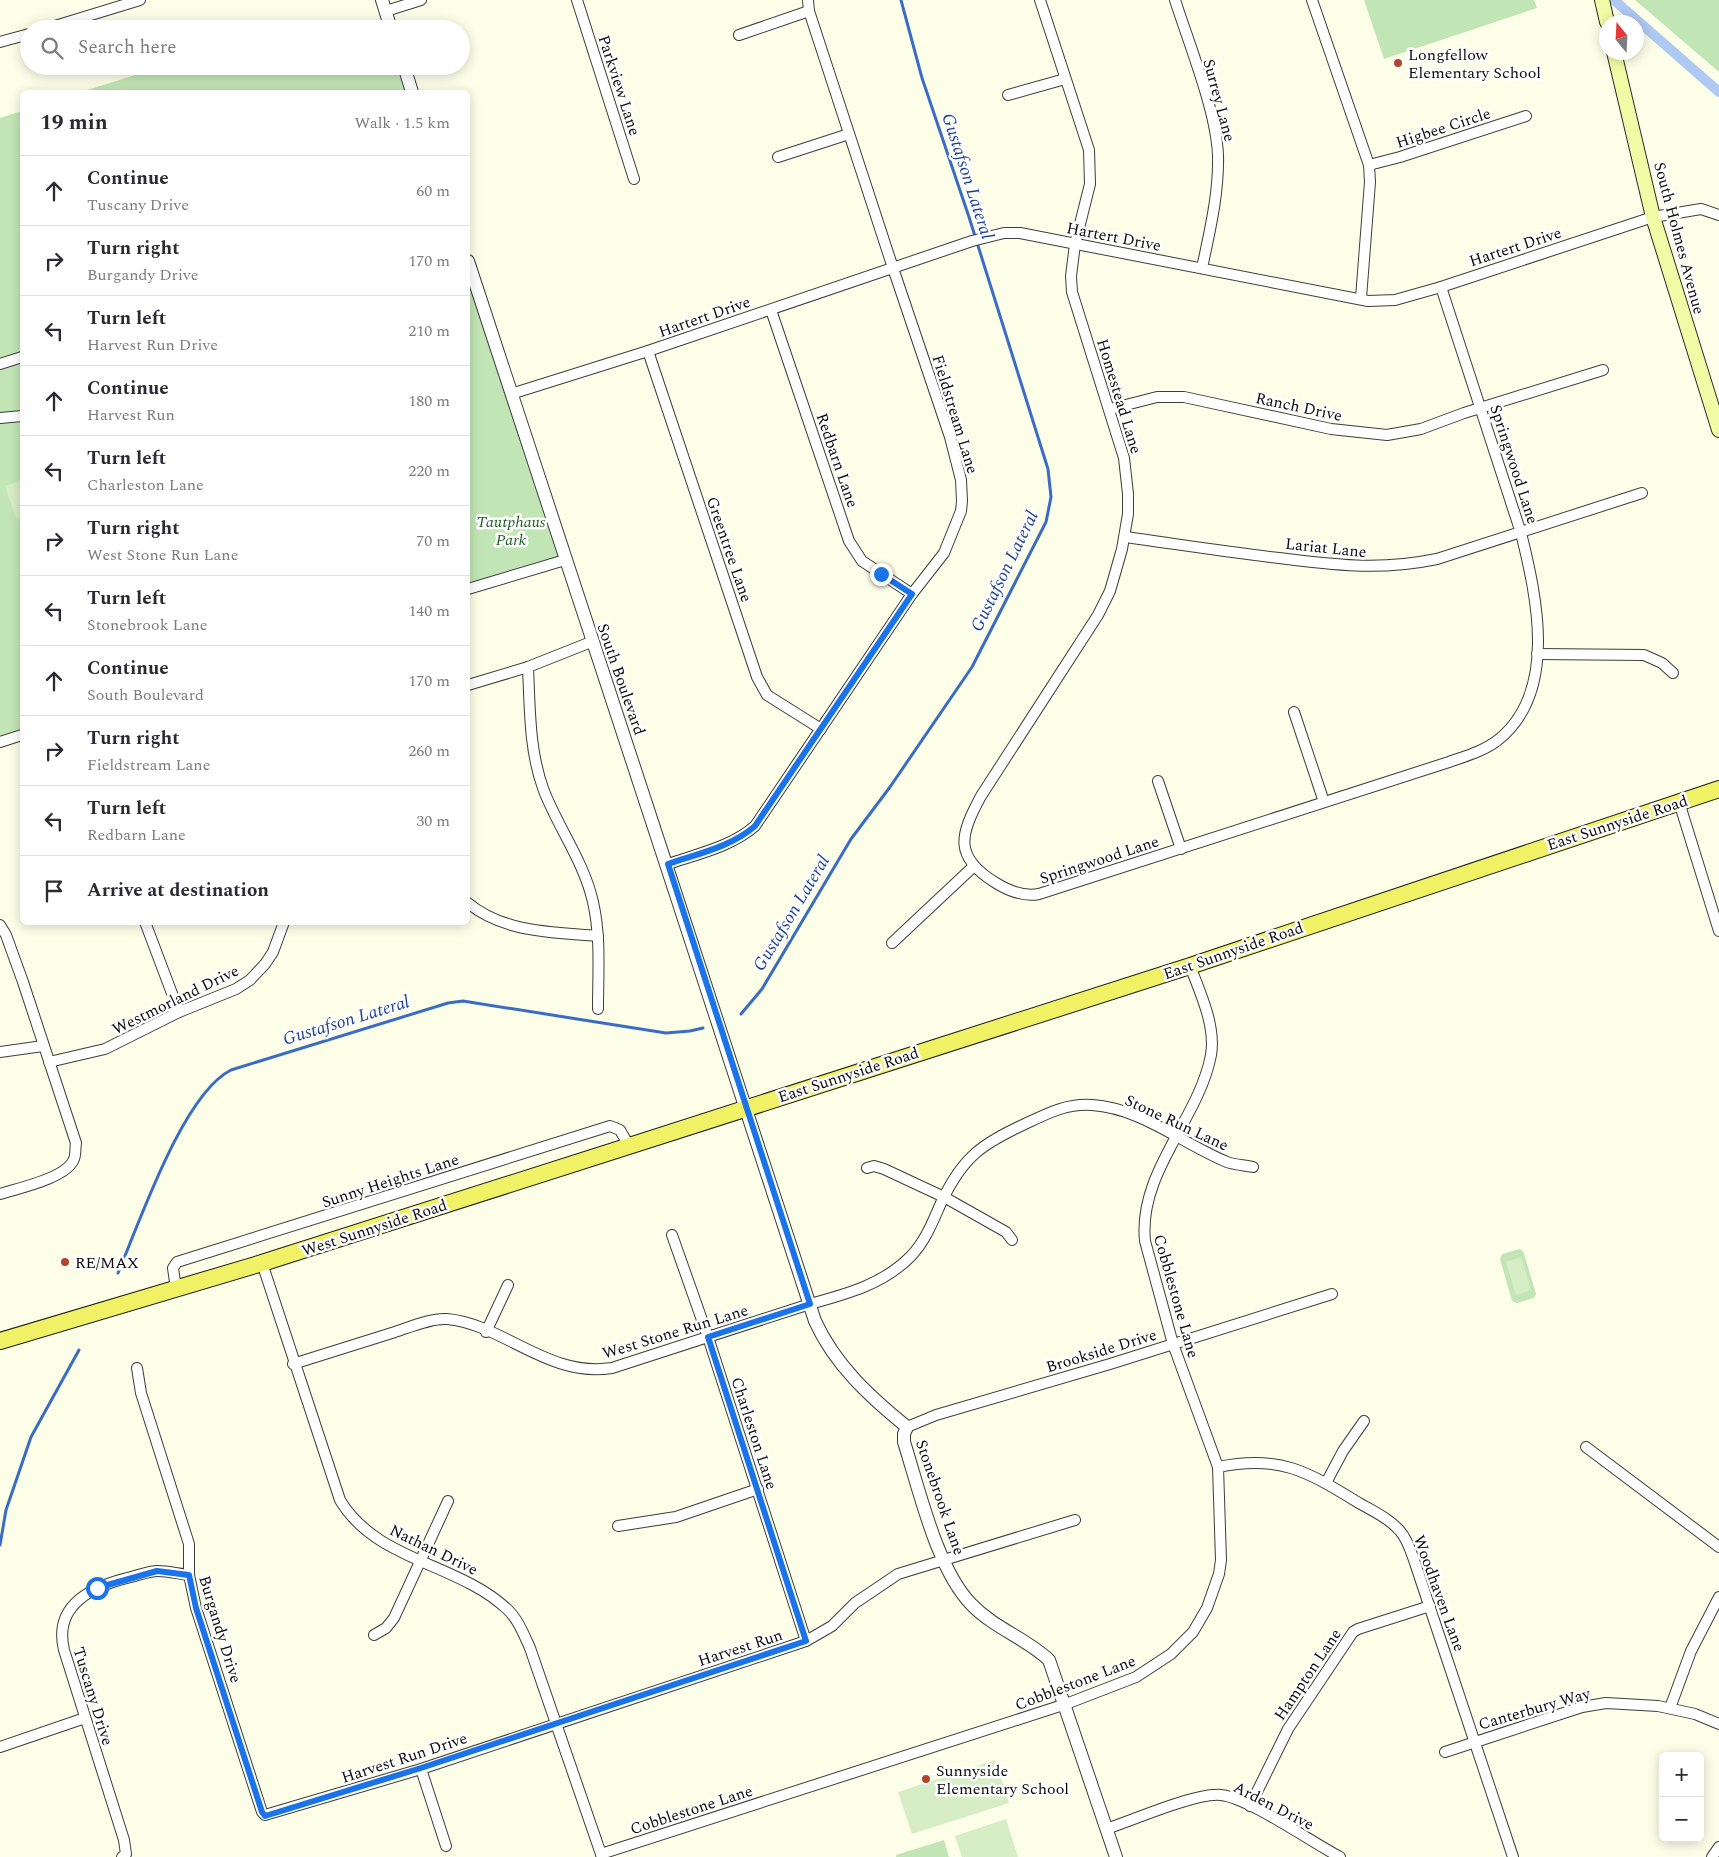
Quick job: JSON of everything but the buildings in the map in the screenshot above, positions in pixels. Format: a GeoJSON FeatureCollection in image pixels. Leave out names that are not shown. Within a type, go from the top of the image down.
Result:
{"type":"FeatureCollection","features":[{"type":"Feature","properties":{"kind":"main road","name":"South Holmes Avenue"},"geometry":{"type":"LineString","coordinates":[[1616,60],[1653,217],[1719,430]]}},
{"type":"Feature","properties":{"kind":"main road","name":"East Sunnyside Road"},"geometry":{"type":"LineString","coordinates":[[746,1107],[1190,966],[1719,789]]}},
{"type":"Feature","properties":{"kind":"main road","name":"West Sunnyside Road"},"geometry":{"type":"LineString","coordinates":[[0,1340],[262,1263],[746,1107]]}},
{"type":"Feature","properties":{"kind":"street"},"geometry":{"type":"LineString","coordinates":[[74,20],[140,0]]}},
{"type":"Feature","properties":{"kind":"street"},"geometry":{"type":"LineString","coordinates":[[388,20],[384,6],[421,0]]}},
{"type":"Feature","properties":{"kind":"street","name":"Parkview Lane"},"geometry":{"type":"LineString","coordinates":[[577,0],[634,178]]}},
{"type":"Feature","properties":{"kind":"street","name":"Fieldstream Lane"},"geometry":{"type":"LineString","coordinates":[[668,864],[729,843],[744,835],[755,826],[912,594],[944,553],[951,541],[961,511],[961,480],[950,436],[809,11],[808,0]]}},
{"type":"Feature","properties":{"kind":"street","name":"Homestead Lane"},"geometry":{"type":"LineString","coordinates":[[971,863],[964,842],[966,822],[1098,616],[1110,591],[1125,537],[1128,494],[1124,458],[1072,292],[1075,244],[1090,184],[1089,150],[1040,0]]}},
{"type":"Feature","properties":{"kind":"street","name":"Surrey Lane"},"geometry":{"type":"LineString","coordinates":[[1174,0],[1211,113],[1218,152],[1215,204],[1202,268]]}},
{"type":"Feature","properties":{"kind":"street"},"geometry":{"type":"LineString","coordinates":[[1312,0],[1368,164],[1370,182],[1361,298]]}},
{"type":"Feature","properties":{"kind":"street"},"geometry":{"type":"LineString","coordinates":[[739,35],[809,11]]}},
{"type":"Feature","properties":{"kind":"street"},"geometry":{"type":"LineString","coordinates":[[0,42],[20,36]]}},
{"type":"Feature","properties":{"kind":"street"},"geometry":{"type":"LineString","coordinates":[[407,75],[411,90]]}},
{"type":"Feature","properties":{"kind":"street"},"geometry":{"type":"LineString","coordinates":[[1008,96],[1065,79]]}},
{"type":"Feature","properties":{"kind":"street","name":"Higbee Circle"},"geometry":{"type":"LineString","coordinates":[[1368,164],[1400,157],[1526,116]]}},
{"type":"Feature","properties":{"kind":"street"},"geometry":{"type":"LineString","coordinates":[[778,158],[850,134]]}},
{"type":"Feature","properties":{"kind":"street","name":"Hartert Drive"},"geometry":{"type":"LineString","coordinates":[[511,394],[648,351],[977,240],[1004,233],[1020,233],[1361,298],[1368,301],[1395,300],[1440,287],[1653,217],[1701,209],[1719,215]]}},
{"type":"Feature","properties":{"kind":"street","name":"South Boulevard"},"geometry":{"type":"LineString","coordinates":[[470,267],[591,642],[668,864],[746,1107]]}},
{"type":"Feature","properties":{"kind":"street","name":"Springwood Lane"},"geometry":{"type":"LineString","coordinates":[[971,863],[1007,890],[1030,896],[1478,752],[1497,741],[1515,724],[1530,698],[1537,654],[1536,611],[1530,569],[1522,533],[1440,287]]}},
{"type":"Feature","properties":{"kind":"street","name":"Redbarn Lane"},"geometry":{"type":"LineString","coordinates":[[771,310],[849,541],[862,561],[912,594]]}},
{"type":"Feature","properties":{"kind":"street","name":"Greentree Lane"},"geometry":{"type":"LineString","coordinates":[[648,351],[757,677],[767,694],[821,729]]}},
{"type":"Feature","properties":{"kind":"street"},"geometry":{"type":"LineString","coordinates":[[0,364],[20,358]]}},
{"type":"Feature","properties":{"kind":"street","name":"Ranch Drive"},"geometry":{"type":"LineString","coordinates":[[1110,409],[1157,397],[1184,397],[1331,429],[1387,435],[1421,429],[1602,370]]}},
{"type":"Feature","properties":{"kind":"street"},"geometry":{"type":"LineString","coordinates":[[0,418],[20,416]]}},
{"type":"Feature","properties":{"kind":"street","name":"Lariat Lane"},"geometry":{"type":"LineString","coordinates":[[1125,537],[1349,566],[1404,566],[1437,559],[1522,533],[1642,493]]}},
{"type":"Feature","properties":{"kind":"street"},"geometry":{"type":"LineString","coordinates":[[470,588],[565,560]]}},
{"type":"Feature","properties":{"kind":"street"},"geometry":{"type":"LineString","coordinates":[[470,684],[528,667],[591,642]]}},
{"type":"Feature","properties":{"kind":"street"},"geometry":{"type":"LineString","coordinates":[[1537,654],[1644,655],[1662,663],[1674,673]]}},
{"type":"Feature","properties":{"kind":"street"},"geometry":{"type":"LineString","coordinates":[[528,667],[531,736],[537,770],[545,792],[585,875],[593,902],[598,936],[598,1009]]}},
{"type":"Feature","properties":{"kind":"street"},"geometry":{"type":"LineString","coordinates":[[1294,712],[1324,802]]}},
{"type":"Feature","properties":{"kind":"street"},"geometry":{"type":"LineString","coordinates":[[0,742],[20,736]]}},
{"type":"Feature","properties":{"kind":"street","name":"Springwood Lane"},"geometry":{"type":"LineString","coordinates":[[1158,781],[1181,849]]}},
{"type":"Feature","properties":{"kind":"street"},"geometry":{"type":"LineString","coordinates":[[1679,802],[1719,931]]}},
{"type":"Feature","properties":{"kind":"street"},"geometry":{"type":"LineString","coordinates":[[892,942],[971,863]]}},
{"type":"Feature","properties":{"kind":"street"},"geometry":{"type":"LineString","coordinates":[[470,904],[492,918],[515,926],[538,931],[598,936]]}},
{"type":"Feature","properties":{"kind":"street"},"geometry":{"type":"LineString","coordinates":[[0,925],[10,945],[76,1143],[75,1158],[69,1167],[50,1177],[0,1194]]}},
{"type":"Feature","properties":{"kind":"street"},"geometry":{"type":"LineString","coordinates":[[146,925],[178,1012]]}},
{"type":"Feature","properties":{"kind":"street","name":"Westmorland Drive"},"geometry":{"type":"LineString","coordinates":[[49,1062],[105,1049],[178,1012],[236,989],[250,980],[273,952],[283,925]]}},
{"type":"Feature","properties":{"kind":"street","name":"Cobblestone Lane"},"geometry":{"type":"LineString","coordinates":[[602,1855],[1066,1704],[1136,1677],[1155,1666],[1183,1644],[1194,1632],[1208,1608],[1219,1574],[1221,1560],[1218,1467],[1173,1344],[1143,1229],[1153,1182],[1204,1076],[1211,1054],[1210,1030],[1190,966]]}},
{"type":"Feature","properties":{"kind":"street"},"geometry":{"type":"LineString","coordinates":[[0,1052],[43,1046]]}},
{"type":"Feature","properties":{"kind":"street","name":"Stone Run Lane"},"geometry":{"type":"LineString","coordinates":[[839,1296],[880,1279],[900,1267],[913,1254],[928,1232],[944,1197],[965,1163],[977,1150],[990,1140],[1063,1107],[1074,1104],[1118,1109],[1229,1162],[1253,1167]]}},
{"type":"Feature","properties":{"kind":"street","name":"Stonebrook Lane"},"geometry":{"type":"LineString","coordinates":[[746,1107],[810,1304],[824,1340],[836,1358],[858,1384],[907,1427],[904,1434],[904,1442],[933,1533],[957,1586],[970,1604],[996,1626],[1041,1652],[1049,1660],[1066,1704],[1116,1857]]}},
{"type":"Feature","properties":{"kind":"street","name":"Sunny Heights Lane"},"geometry":{"type":"LineString","coordinates":[[176,1289],[173,1268],[176,1262],[195,1256],[610,1126],[620,1130],[629,1146]]}},
{"type":"Feature","properties":{"kind":"street"},"geometry":{"type":"LineString","coordinates":[[867,1168],[874,1166],[884,1169],[944,1197],[1006,1232],[1012,1240]]}},
{"type":"Feature","properties":{"kind":"street","name":"Charleston Lane"},"geometry":{"type":"LineString","coordinates":[[672,1235],[708,1337],[806,1641]]}},
{"type":"Feature","properties":{"kind":"street","name":"Nathan Drive"},"geometry":{"type":"LineString","coordinates":[[262,1263],[293,1364],[336,1490],[344,1508],[380,1540],[422,1562],[456,1575],[481,1588],[514,1617],[530,1648],[602,1855]]}},
{"type":"Feature","properties":{"kind":"street"},"geometry":{"type":"LineString","coordinates":[[486,1332],[508,1285]]}},
{"type":"Feature","properties":{"kind":"street","name":"Brookside Drive"},"geometry":{"type":"LineString","coordinates":[[907,1427],[936,1415],[1332,1294]]}},
{"type":"Feature","properties":{"kind":"street","name":"West Stone Run Lane"},"geometry":{"type":"LineString","coordinates":[[293,1364],[413,1326],[444,1319],[464,1322],[552,1361],[593,1370],[612,1368],[839,1296]]}},
{"type":"Feature","properties":{"kind":"street","name":"Burgandy Drive"},"geometry":{"type":"LineString","coordinates":[[137,1368],[141,1393],[189,1544],[189,1575],[196,1608],[262,1812]]}},
{"type":"Feature","properties":{"kind":"street"},"geometry":{"type":"LineString","coordinates":[[1326,1483],[1343,1451],[1364,1421]]}},
{"type":"Feature","properties":{"kind":"street"},"geometry":{"type":"LineString","coordinates":[[1586,1447],[1719,1548]]}},
{"type":"Feature","properties":{"kind":"street","name":"Woodhaven Lane"},"geometry":{"type":"LineString","coordinates":[[1218,1467],[1247,1462],[1288,1466],[1326,1483],[1385,1518],[1400,1530],[1415,1563],[1430,1606],[1513,1857]]}},
{"type":"Feature","properties":{"kind":"street"},"geometry":{"type":"LineString","coordinates":[[618,1526],[676,1517],[758,1489]]}},
{"type":"Feature","properties":{"kind":"street"},"geometry":{"type":"LineString","coordinates":[[374,1636],[386,1628],[394,1618],[422,1562],[448,1501]]}},
{"type":"Feature","properties":{"kind":"street","name":"Harvest Run"},"geometry":{"type":"LineString","coordinates":[[556,1722],[806,1641],[832,1626],[855,1603],[883,1582],[910,1570],[1075,1520]]}},
{"type":"Feature","properties":{"kind":"street","name":"Tuscany Drive"},"geometry":{"type":"LineString","coordinates":[[122,1857],[126,1854],[124,1840],[62,1641],[63,1626],[77,1600],[97,1588],[157,1571],[189,1575]]}},
{"type":"Feature","properties":{"kind":"street"},"geometry":{"type":"LineString","coordinates":[[1670,1708],[1691,1651],[1719,1597]]}},
{"type":"Feature","properties":{"kind":"street","name":"Hampton Lane"},"geometry":{"type":"LineString","coordinates":[[1250,1806],[1288,1729],[1352,1632],[1430,1606]]}},
{"type":"Feature","properties":{"kind":"street","name":"Canterbury Way"},"geometry":{"type":"LineString","coordinates":[[1444,1752],[1582,1707],[1629,1703],[1670,1708],[1695,1714],[1719,1724]]}},
{"type":"Feature","properties":{"kind":"street"},"geometry":{"type":"LineString","coordinates":[[0,1747],[85,1718]]}},
{"type":"Feature","properties":{"kind":"street","name":"Harvest Run Drive"},"geometry":{"type":"LineString","coordinates":[[262,1812],[265,1816],[274,1815],[556,1722]]}},
{"type":"Feature","properties":{"kind":"street"},"geometry":{"type":"LineString","coordinates":[[421,1768],[446,1846]]}},
{"type":"Feature","properties":{"kind":"street","name":"Arden Drive"},"geometry":{"type":"LineString","coordinates":[[1107,1828],[1212,1795],[1222,1795],[1250,1806],[1340,1857]]}},
{"type":"Feature","properties":{"kind":"street"},"geometry":{"type":"LineString","coordinates":[[1712,1857],[1719,1847]]}},
{"type":"Feature","properties":{"kind":"green space"},"geometry":{"type":"Polygon","coordinates":[[[1364,0],[1534,0],[1537,8],[1384,59],[1364,0]]]}},
{"type":"Feature","properties":{"kind":"green space"},"geometry":{"type":"Polygon","coordinates":[[[1635,0],[1719,0],[1719,72],[1635,0]]]}},
{"type":"Feature","properties":{"kind":"green space"},"geometry":{"type":"Polygon","coordinates":[[[135,75],[407,75],[411,90],[87,90],[135,75]]]}},
{"type":"Feature","properties":{"kind":"green space"},"geometry":{"type":"Polygon","coordinates":[[[20,112],[20,736],[0,742],[0,118],[20,112]]]}},
{"type":"Feature","properties":{"kind":"green space","name":"Tautphaus Park"},"geometry":{"type":"Polygon","coordinates":[[[470,267],[565,560],[470,588],[470,267]]]}},
{"type":"Feature","properties":{"kind":"green space"},"geometry":{"type":"Polygon","coordinates":[[[20,481],[20,518],[16,519],[5,486],[20,481]]]}},
{"type":"Feature","properties":{"kind":"green space"},"geometry":{"type":"Polygon","coordinates":[[[1520,1249],[1523,1251],[1536,1294],[1534,1298],[1517,1303],[1512,1301],[1500,1259],[1502,1254],[1520,1249]]]}},
{"type":"Feature","properties":{"kind":"green space"},"geometry":{"type":"Polygon","coordinates":[[[1521,1257],[1531,1290],[1516,1295],[1506,1262],[1521,1257]]]}},
{"type":"Feature","properties":{"kind":"green space"},"geometry":{"type":"Polygon","coordinates":[[[995,1760],[1009,1803],[912,1834],[898,1792],[995,1760]]]}},
{"type":"Feature","properties":{"kind":"green space"},"geometry":{"type":"Polygon","coordinates":[[[1006,1819],[1018,1857],[962,1857],[955,1836],[1006,1819]]]}},
{"type":"Feature","properties":{"kind":"green space"},"geometry":{"type":"Polygon","coordinates":[[[944,1840],[949,1857],[896,1857],[896,1855],[944,1840]]]}},
{"type":"Feature","properties":{"kind":"waterway","name":"Gustafson Lateral"},"geometry":{"type":"LineString","coordinates":[[741,1014],[762,989],[851,839],[890,787],[972,667],[1046,522],[1051,497],[1048,469],[969,217],[922,78],[901,0]]}},
{"type":"Feature","properties":{"kind":"waterway"},"geometry":{"type":"LineString","coordinates":[[1614,0],[1719,92]]}},
{"type":"Feature","properties":{"kind":"waterway","name":"Gustafson Lateral"},"geometry":{"type":"LineString","coordinates":[[118,1273],[151,1192],[180,1131],[196,1105],[213,1083],[231,1070],[448,1003],[463,1001],[666,1033],[703,1028]]}},
{"type":"Feature","properties":{"kind":"waterway","name":"Gustafson Lateral"},"geometry":{"type":"LineString","coordinates":[[0,1545],[6,1510],[31,1437],[79,1350]]}},
{"type":"Feature","properties":{"kind":"place","name":"Longfellow Elementary School"},"geometry":{"type":"Point","coordinates":[1398,63]}},
{"type":"Feature","properties":{"kind":"place","name":"RE/MAX"},"geometry":{"type":"Point","coordinates":[65,1262]}},
{"type":"Feature","properties":{"kind":"place","name":"Sunnyside Elementary School"},"geometry":{"type":"Point","coordinates":[926,1779]}},
{"type":"Feature","properties":{"kind":"route"},"geometry":{"type":"LineString","coordinates":[[97,1588],[157,1571],[189,1575],[196,1608],[244,1750],[262,1812],[265,1816],[274,1815],[421,1768],[806,1641],[708,1337],[810,1304],[668,864],[729,843],[744,835],[755,826],[912,594],[881,574]]}}]}
